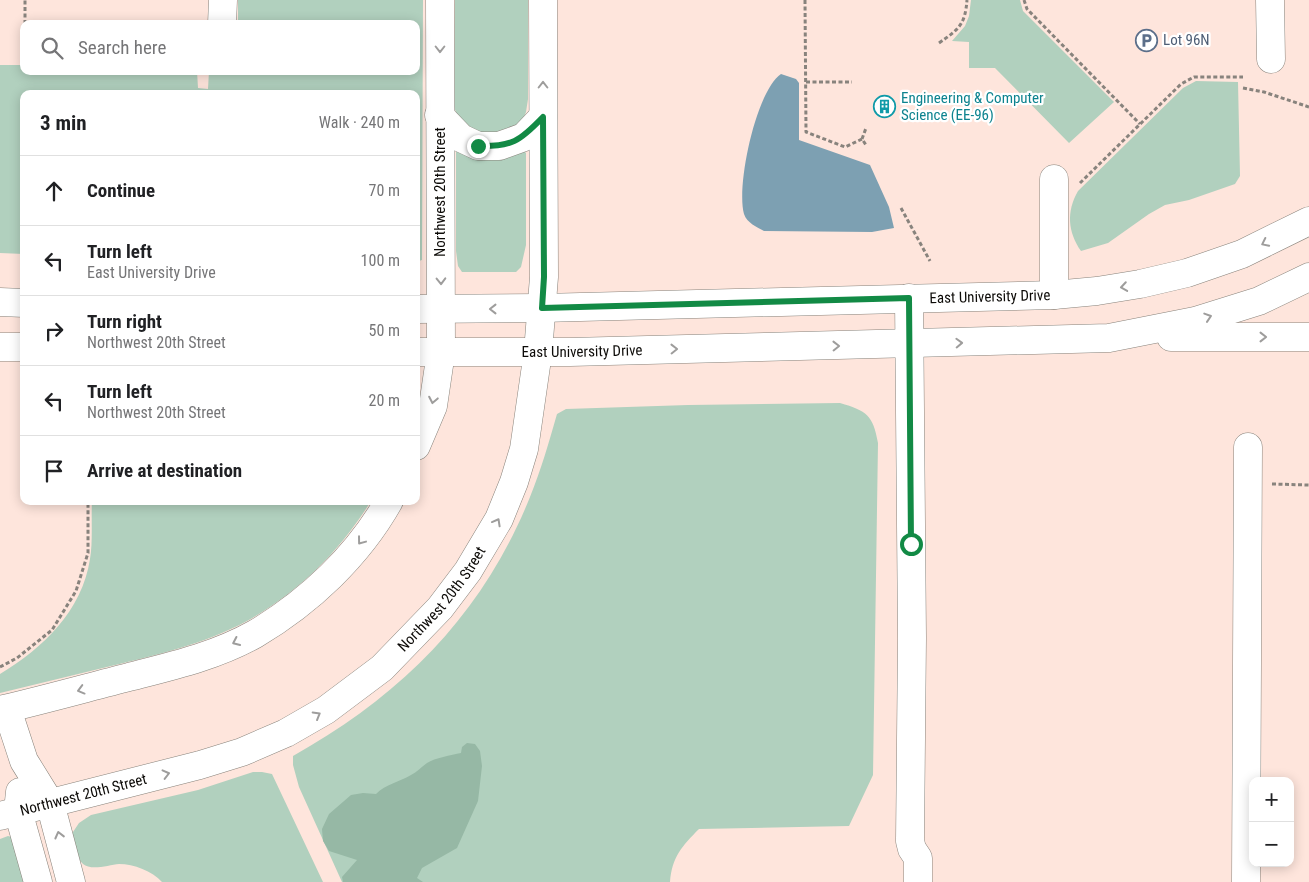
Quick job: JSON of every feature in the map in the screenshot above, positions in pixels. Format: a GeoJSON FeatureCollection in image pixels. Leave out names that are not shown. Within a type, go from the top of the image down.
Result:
{"type":"FeatureCollection","features":[{"type":"Feature","properties":{"kind":"street"},"geometry":{"type":"LineString","coordinates":[[222,20],[223,0]]}},
{"type":"Feature","properties":{"kind":"street","name":"Northwest 20th Street"},"geometry":{"type":"LineString","coordinates":[[420,437],[433,406],[429,352],[429,309],[439,114],[440,0]]}},
{"type":"Feature","properties":{"kind":"street","name":"Northwest 20th Street"},"geometry":{"type":"LineString","coordinates":[[9,814],[200,765],[262,744],[286,733],[326,710],[382,668],[440,608],[468,571],[499,518],[514,482],[524,449],[538,352],[544,277],[543,0]]}},
{"type":"Feature","properties":{"kind":"street"},"geometry":{"type":"LineString","coordinates":[[1270,0],[1271,59]]}},
{"type":"Feature","properties":{"kind":"street","name":"Northwest 20th Street"},"geometry":{"type":"LineString","coordinates":[[439,114],[461,138],[478,146],[499,146],[524,137],[543,117]]}},
{"type":"Feature","properties":{"kind":"street"},"geometry":{"type":"LineString","coordinates":[[1054,295],[1064,183]]}},
{"type":"Feature","properties":{"kind":"street","name":"East University Drive"},"geometry":{"type":"LineString","coordinates":[[429,309],[542,308],[1054,295],[1097,291],[1140,284],[1186,273],[1242,254],[1309,221]]}},
{"type":"Feature","properties":{"kind":"street","name":"East University Drive"},"geometry":{"type":"LineString","coordinates":[[429,352],[538,352],[1109,338],[1195,321],[1259,300],[1309,277]]}},
{"type":"Feature","properties":{"kind":"street"},"geometry":{"type":"LineString","coordinates":[[909,298],[912,638],[910,841],[912,849],[918,858],[918,882]]}},
{"type":"Feature","properties":{"kind":"street"},"geometry":{"type":"LineString","coordinates":[[0,302],[20,303]]}},
{"type":"Feature","properties":{"kind":"street"},"geometry":{"type":"LineString","coordinates":[[1109,338],[1309,337]]}},
{"type":"Feature","properties":{"kind":"street"},"geometry":{"type":"LineString","coordinates":[[0,346],[20,347]]}},
{"type":"Feature","properties":{"kind":"street"},"geometry":{"type":"LineString","coordinates":[[1246,882],[1248,447]]}},
{"type":"Feature","properties":{"kind":"street"},"geometry":{"type":"LineString","coordinates":[[71,882],[50,802],[24,761],[3,710],[197,659],[254,634],[295,607],[328,579],[359,546],[386,505]]}},
{"type":"Feature","properties":{"kind":"street"},"geometry":{"type":"LineString","coordinates":[[24,761],[9,814],[38,882]]}},
{"type":"Feature","properties":{"kind":"path"},"geometry":{"type":"LineString","coordinates":[[25,0],[25,20]]}},
{"type":"Feature","properties":{"kind":"path"},"geometry":{"type":"LineString","coordinates":[[805,0],[806,132],[845,147],[862,140],[866,128]]}},
{"type":"Feature","properties":{"kind":"path"},"geometry":{"type":"LineString","coordinates":[[939,42],[955,32],[962,24],[967,0]]}},
{"type":"Feature","properties":{"kind":"path"},"geometry":{"type":"LineString","coordinates":[[1024,0],[1027,9],[1140,124]]}},
{"type":"Feature","properties":{"kind":"path"},"geometry":{"type":"LineString","coordinates":[[1064,183],[1140,124],[1181,84],[1194,78],[1243,77]]}},
{"type":"Feature","properties":{"kind":"path"},"geometry":{"type":"LineString","coordinates":[[806,82],[852,82]]}},
{"type":"Feature","properties":{"kind":"path"},"geometry":{"type":"LineString","coordinates":[[1243,88],[1264,92],[1309,107]]}},
{"type":"Feature","properties":{"kind":"path"},"geometry":{"type":"LineString","coordinates":[[862,140],[866,145]]}},
{"type":"Feature","properties":{"kind":"path"},"geometry":{"type":"LineString","coordinates":[[901,208],[930,261]]}},
{"type":"Feature","properties":{"kind":"path"},"geometry":{"type":"LineString","coordinates":[[0,667],[24,652],[52,630],[76,590],[88,553],[88,505]]}},
{"type":"Feature","properties":{"kind":"shaded area"},"geometry":{"type":"Polygon","coordinates":[[[0,0],[1309,0],[1309,882],[0,882],[0,0]]]}},
{"type":"Feature","properties":{"kind":"green space"},"geometry":{"type":"Polygon","coordinates":[[[238,0],[423,0],[422,260],[420,261],[420,90],[20,90],[20,254],[0,253],[0,65],[20,65],[20,75],[197,75],[198,88],[208,89],[209,75],[420,75],[420,20],[238,20],[238,0]]]}},
{"type":"Feature","properties":{"kind":"green space"},"geometry":{"type":"Polygon","coordinates":[[[455,0],[528,0],[528,99],[526,112],[522,122],[490,139],[459,120],[454,107],[455,0]]]}},
{"type":"Feature","properties":{"kind":"green space"},"geometry":{"type":"Polygon","coordinates":[[[971,0],[1020,0],[1023,11],[1114,102],[1069,143],[995,68],[969,68],[969,42],[952,41],[965,26],[969,16],[971,0]]]}},
{"type":"Feature","properties":{"kind":"green space"},"geometry":{"type":"Polygon","coordinates":[[[1196,81],[1238,82],[1240,176],[1235,184],[1189,200],[1165,205],[1108,243],[1081,251],[1073,237],[1070,222],[1070,214],[1078,191],[1183,88],[1196,81]]]}},
{"type":"Feature","properties":{"kind":"green space"},"geometry":{"type":"Polygon","coordinates":[[[456,150],[490,159],[524,151],[526,153],[526,245],[521,267],[516,272],[462,272],[458,266],[456,251],[456,150]]]}},
{"type":"Feature","properties":{"kind":"green space"},"geometry":{"type":"Polygon","coordinates":[[[840,403],[863,412],[871,420],[878,443],[873,775],[849,826],[699,829],[679,852],[673,866],[670,882],[342,882],[299,787],[293,765],[293,756],[333,732],[403,678],[435,648],[463,614],[488,578],[511,539],[534,487],[557,414],[566,409],[840,403]]]}},
{"type":"Feature","properties":{"kind":"green space"},"geometry":{"type":"Polygon","coordinates":[[[92,505],[368,505],[346,537],[317,569],[284,597],[247,621],[214,636],[146,658],[0,693],[0,674],[16,664],[45,640],[58,626],[79,595],[86,578],[91,545],[92,505]]]}},
{"type":"Feature","properties":{"kind":"green space"},"geometry":{"type":"Polygon","coordinates":[[[467,743],[475,744],[480,751],[482,766],[478,801],[457,848],[422,868],[417,878],[423,882],[343,882],[342,877],[357,860],[329,851],[323,841],[322,829],[329,814],[351,795],[363,793],[376,794],[388,785],[413,774],[430,761],[461,753],[462,747],[467,743]]]}},
{"type":"Feature","properties":{"kind":"green space"},"geometry":{"type":"Polygon","coordinates":[[[253,772],[272,774],[323,882],[162,882],[148,871],[137,867],[119,864],[91,867],[83,864],[79,858],[71,835],[79,823],[91,815],[198,790],[253,772]]]}},
{"type":"Feature","properties":{"kind":"green space"},"geometry":{"type":"Polygon","coordinates":[[[8,836],[12,837],[26,878],[23,882],[0,882],[0,839],[8,836]]]}},
{"type":"Feature","properties":{"kind":"water"},"geometry":{"type":"Polygon","coordinates":[[[781,74],[796,79],[799,83],[799,140],[870,165],[889,207],[894,228],[872,232],[764,231],[747,220],[742,201],[750,140],[764,99],[772,84],[781,74]]]}},
{"type":"Feature","properties":{"kind":"place","name":"Lot 96N"},"geometry":{"type":"Point","coordinates":[1147,40]}},
{"type":"Feature","properties":{"kind":"place","name":"Engineering & Computer Science (EE-96)"},"geometry":{"type":"Point","coordinates":[885,107]}},
{"type":"Feature","properties":{"kind":"route"},"geometry":{"type":"LineString","coordinates":[[478,146],[499,146],[524,137],[543,117],[544,277],[542,308],[909,298],[911,544]]}}]}
